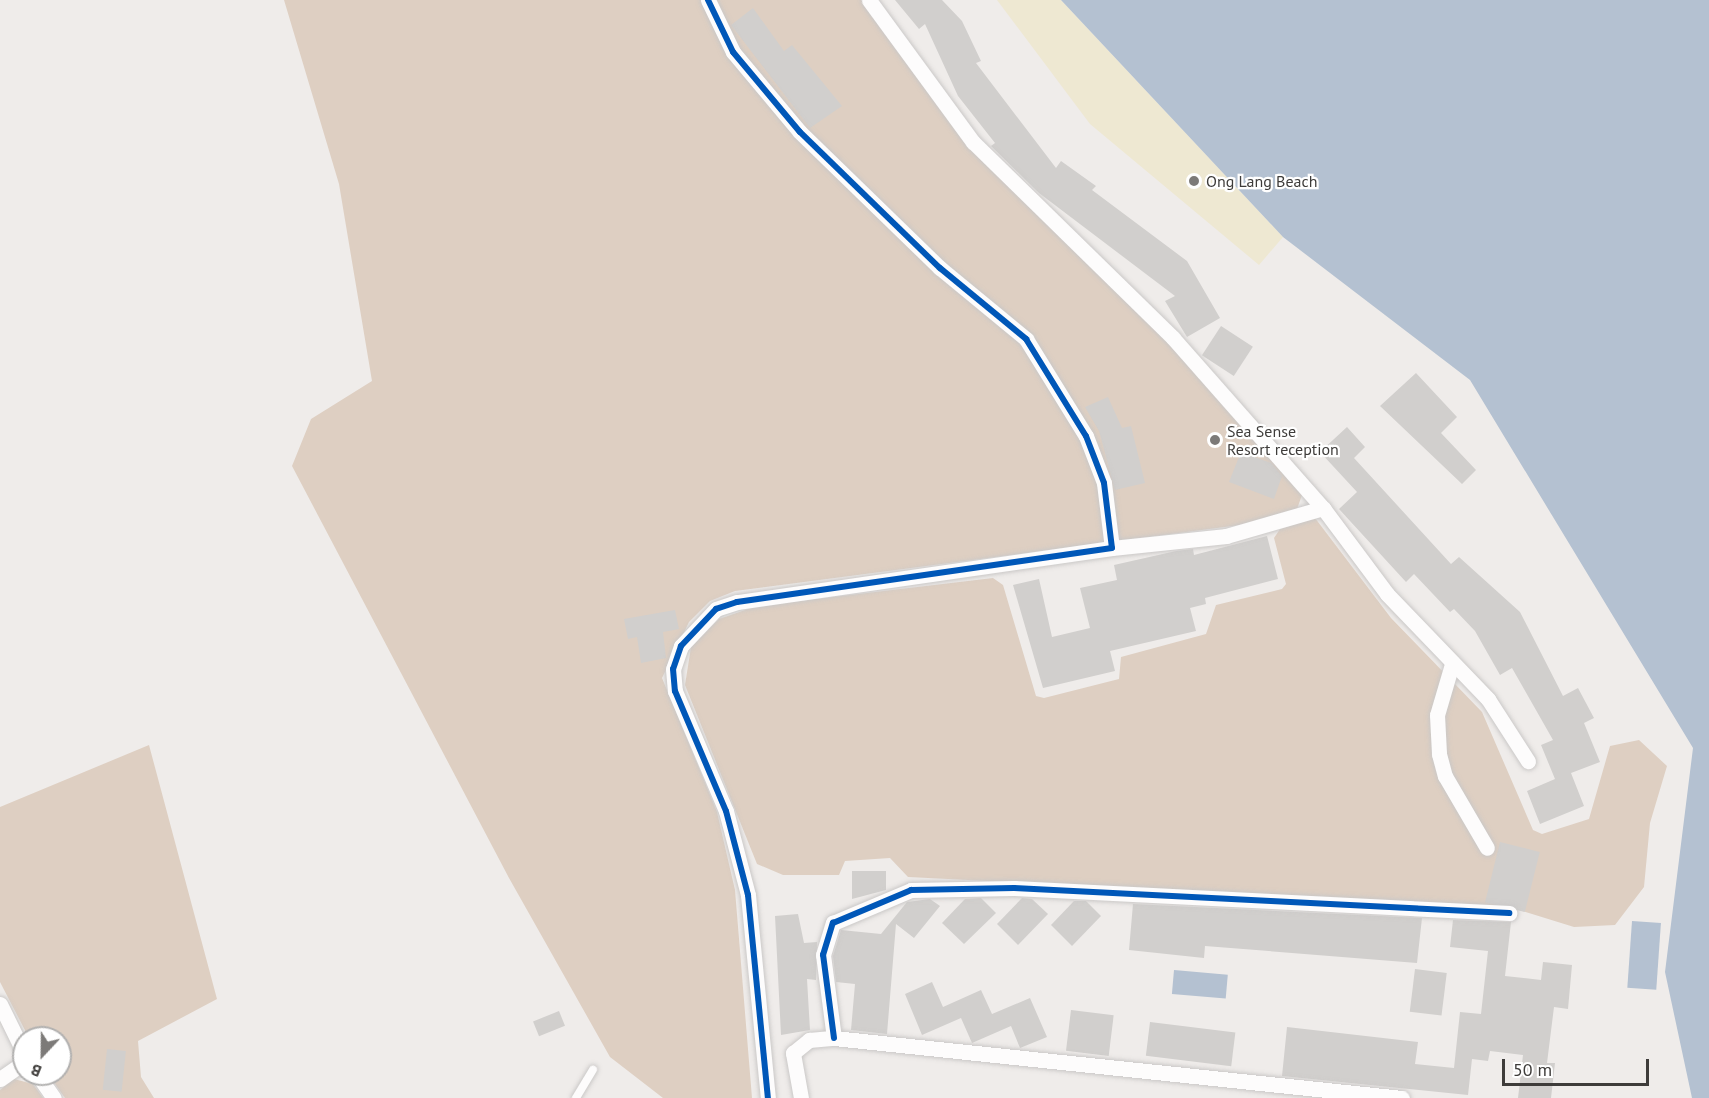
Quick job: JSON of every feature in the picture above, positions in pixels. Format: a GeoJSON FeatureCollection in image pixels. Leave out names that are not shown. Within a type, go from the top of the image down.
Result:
{"type":"FeatureCollection","features":[{"type":"Feature","properties":{"kind":"street"},"geometry":{"type":"LineString","coordinates":[[708,0],[733,52],[800,132],[940,268],[1026,339],[1086,435],[1104,483],[1112,548]]}},
{"type":"Feature","properties":{"kind":"street"},"geometry":{"type":"LineString","coordinates":[[869,0],[973,142],[1173,338],[1323,508],[1387,594],[1488,699],[1528,761]]}},
{"type":"Feature","properties":{"kind":"street"},"geometry":{"type":"LineString","coordinates":[[768,1098],[748,895],[726,811],[675,691],[673,669],[681,646],[716,609],[737,602],[1112,548],[1249,531],[1323,508]]}},
{"type":"Feature","properties":{"kind":"street"},"geometry":{"type":"LineString","coordinates":[[1452,664],[1437,715],[1439,754],[1445,776],[1487,848]]}},
{"type":"Feature","properties":{"kind":"street"},"geometry":{"type":"LineString","coordinates":[[834,1038],[823,955],[833,923],[920,888],[1014,888],[1509,913]]}},
{"type":"Feature","properties":{"kind":"street"},"geometry":{"type":"LineString","coordinates":[[0,1004],[12,1028]]}},
{"type":"Feature","properties":{"kind":"street"},"geometry":{"type":"LineString","coordinates":[[801,1098],[793,1053],[809,1040],[834,1038],[1402,1098]]}},
{"type":"Feature","properties":{"kind":"lane"},"geometry":{"type":"LineString","coordinates":[[576,1098],[593,1070]]}},
{"type":"Feature","properties":{"kind":"shaded area"},"geometry":{"type":"Polygon","coordinates":[[[284,0],[861,0],[964,142],[1167,340],[1302,495],[1297,509],[1255,523],[735,591],[710,601],[689,622],[662,678],[717,812],[735,890],[752,1098],[663,1098],[610,1057],[509,878],[292,466],[311,419],[372,381],[339,184],[284,0]]]}},
{"type":"Feature","properties":{"kind":"shaded area"},"geometry":{"type":"Polygon","coordinates":[[[1315,518],[1391,618],[1482,712],[1533,830],[1542,834],[1589,819],[1610,746],[1639,740],[1667,766],[1650,823],[1644,887],[1615,925],[1574,927],[1510,907],[908,877],[890,858],[845,861],[839,875],[783,875],[757,864],[685,685],[691,647],[719,619],[757,606],[993,578],[1003,585],[1036,696],[1044,698],[1119,679],[1121,657],[1206,634],[1216,605],[1282,589],[1286,584],[1274,538],[1280,529],[1315,518]]]}},
{"type":"Feature","properties":{"kind":"shaded area"},"geometry":{"type":"Polygon","coordinates":[[[149,745],[217,999],[138,1041],[141,1077],[154,1098],[65,1098],[56,1086],[72,1086],[72,1026],[23,1026],[0,982],[0,807],[149,745]]]}},
{"type":"Feature","properties":{"kind":"shaded area"},"geometry":{"type":"Polygon","coordinates":[[[12,1081],[12,1086],[34,1086],[43,1098],[0,1098],[0,1090],[12,1081]]]}},
{"type":"Feature","properties":{"kind":"sand","name":"Ong Lang Beach"},"geometry":{"type":"Polygon","coordinates":[[[997,0],[1061,0],[1283,237],[1259,265],[1090,124],[997,0]]]}},
{"type":"Feature","properties":{"kind":"water"},"geometry":{"type":"Polygon","coordinates":[[[1061,0],[1709,0],[1709,1098],[1692,1098],[1665,972],[1693,748],[1470,380],[1283,237],[1061,0]]]}},
{"type":"Feature","properties":{"kind":"water"},"geometry":{"type":"Polygon","coordinates":[[[1632,921],[1661,923],[1656,990],[1627,988],[1632,921]]]}},
{"type":"Feature","properties":{"kind":"water"},"geometry":{"type":"Polygon","coordinates":[[[1174,970],[1228,975],[1226,999],[1172,994],[1174,970]]]}},
{"type":"Feature","properties":{"kind":"building"},"geometry":{"type":"Polygon","coordinates":[[[895,0],[942,0],[962,21],[981,61],[976,63],[1056,168],[1061,161],[1096,186],[1092,190],[1187,261],[1220,318],[1187,337],[1165,301],[1175,296],[1039,193],[991,146],[995,143],[958,96],[925,24],[919,29],[895,0]]]}},
{"type":"Feature","properties":{"kind":"building"},"geometry":{"type":"Polygon","coordinates":[[[753,8],[784,51],[792,45],[842,106],[810,128],[731,25],[753,8]]]}},
{"type":"Feature","properties":{"kind":"building"},"geometry":{"type":"Polygon","coordinates":[[[1221,326],[1253,347],[1234,376],[1202,355],[1221,326]]]}},
{"type":"Feature","properties":{"kind":"building"},"geometry":{"type":"Polygon","coordinates":[[[1416,373],[1457,417],[1441,433],[1476,470],[1462,484],[1380,406],[1416,373]]]}},
{"type":"Feature","properties":{"kind":"building"},"geometry":{"type":"Polygon","coordinates":[[[1108,397],[1122,428],[1131,426],[1145,483],[1115,490],[1099,431],[1085,407],[1108,397]]]}},
{"type":"Feature","properties":{"kind":"building"},"geometry":{"type":"Polygon","coordinates":[[[1347,427],[1365,447],[1354,458],[1451,564],[1459,557],[1520,612],[1563,696],[1578,688],[1594,718],[1584,723],[1600,762],[1571,773],[1584,806],[1540,824],[1527,791],[1555,779],[1541,745],[1553,740],[1512,668],[1500,675],[1475,631],[1454,609],[1450,612],[1414,574],[1406,582],[1339,509],[1357,492],[1320,452],[1347,427]]]}},
{"type":"Feature","properties":{"kind":"building"},"geometry":{"type":"Polygon","coordinates":[[[1241,452],[1271,463],[1282,476],[1274,499],[1229,482],[1241,452]]]}},
{"type":"Feature","properties":{"kind":"building"},"geometry":{"type":"Polygon","coordinates":[[[1267,536],[1278,579],[1205,598],[1206,604],[1190,608],[1196,631],[1110,651],[1115,671],[1043,688],[1013,585],[1039,579],[1052,637],[1090,628],[1080,588],[1117,580],[1114,565],[1176,551],[1193,549],[1194,555],[1267,536]]]}},
{"type":"Feature","properties":{"kind":"building"},"geometry":{"type":"Polygon","coordinates":[[[675,610],[679,629],[663,632],[666,658],[641,663],[637,637],[628,639],[624,619],[675,610]]]}},
{"type":"Feature","properties":{"kind":"building"},"geometry":{"type":"Polygon","coordinates":[[[1500,842],[1540,852],[1525,912],[1485,902],[1500,842]]]}},
{"type":"Feature","properties":{"kind":"building"},"geometry":{"type":"Polygon","coordinates":[[[852,871],[886,871],[886,890],[852,899],[852,871]]]}},
{"type":"Feature","properties":{"kind":"building"},"geometry":{"type":"Polygon","coordinates":[[[981,898],[996,913],[964,944],[942,923],[965,899],[981,898]]]}},
{"type":"Feature","properties":{"kind":"building"},"geometry":{"type":"Polygon","coordinates":[[[1022,898],[1032,899],[1048,914],[1018,945],[997,924],[1022,898]]]}},
{"type":"Feature","properties":{"kind":"building"},"geometry":{"type":"Polygon","coordinates":[[[930,899],[940,906],[914,938],[896,924],[887,1034],[851,1030],[855,984],[836,982],[833,956],[841,930],[881,934],[907,902],[930,899]]]}},
{"type":"Feature","properties":{"kind":"building"},"geometry":{"type":"Polygon","coordinates":[[[1074,901],[1086,901],[1101,916],[1072,946],[1051,925],[1074,901]]]}},
{"type":"Feature","properties":{"kind":"building"},"geometry":{"type":"Polygon","coordinates":[[[1133,904],[1422,918],[1417,963],[1205,946],[1204,958],[1129,950],[1133,904]]]}},
{"type":"Feature","properties":{"kind":"building"},"geometry":{"type":"Polygon","coordinates":[[[798,914],[804,943],[817,942],[816,980],[807,979],[810,1030],[781,1035],[775,916],[798,914]]]}},
{"type":"Feature","properties":{"kind":"building"},"geometry":{"type":"Polygon","coordinates":[[[1453,920],[1511,922],[1505,976],[1541,980],[1543,962],[1572,965],[1568,1009],[1554,1007],[1547,1063],[1555,1063],[1551,1098],[1518,1098],[1523,1055],[1490,1051],[1488,1061],[1472,1059],[1468,1095],[1282,1076],[1287,1027],[1418,1042],[1415,1064],[1454,1068],[1460,1012],[1481,1014],[1488,951],[1450,947],[1453,920]]]}},
{"type":"Feature","properties":{"kind":"building"},"geometry":{"type":"Polygon","coordinates":[[[1415,969],[1447,973],[1442,1016],[1410,1012],[1415,969]]]}},
{"type":"Feature","properties":{"kind":"building"},"geometry":{"type":"Polygon","coordinates":[[[932,982],[943,1007],[981,990],[992,1014],[1030,998],[1047,1037],[1020,1048],[1011,1026],[972,1043],[961,1018],[922,1035],[905,994],[932,982]]]}},
{"type":"Feature","properties":{"kind":"building"},"geometry":{"type":"Polygon","coordinates":[[[1071,1010],[1114,1015],[1109,1056],[1066,1051],[1071,1010]]]}},
{"type":"Feature","properties":{"kind":"building"},"geometry":{"type":"Polygon","coordinates":[[[559,1011],[565,1026],[539,1036],[533,1021],[559,1011]]]}},
{"type":"Feature","properties":{"kind":"building"},"geometry":{"type":"Polygon","coordinates":[[[1150,1022],[1235,1032],[1231,1066],[1146,1056],[1150,1022]]]}},
{"type":"Feature","properties":{"kind":"building"},"geometry":{"type":"Polygon","coordinates":[[[107,1049],[126,1051],[122,1092],[103,1090],[107,1049]]]}},
{"type":"Feature","properties":{"kind":"cycle path"},"geometry":{"type":"LineString","coordinates":[[708,0],[733,52],[800,132],[940,268],[1026,339],[1086,436],[1104,483],[1112,548],[737,602],[716,609],[681,646],[673,669],[675,691],[726,811],[748,895],[768,1098]]}},
{"type":"Feature","properties":{"kind":"cycle path"},"geometry":{"type":"LineString","coordinates":[[834,1038],[823,955],[833,923],[911,890],[1014,888],[1509,913]]}},
{"type":"Feature","properties":{"kind":"place","name":"Ong Lang Beach"},"geometry":{"type":"Point","coordinates":[1194,181]}},
{"type":"Feature","properties":{"kind":"place","name":"Sea Sense Resort reception"},"geometry":{"type":"Point","coordinates":[1215,440]}}]}
